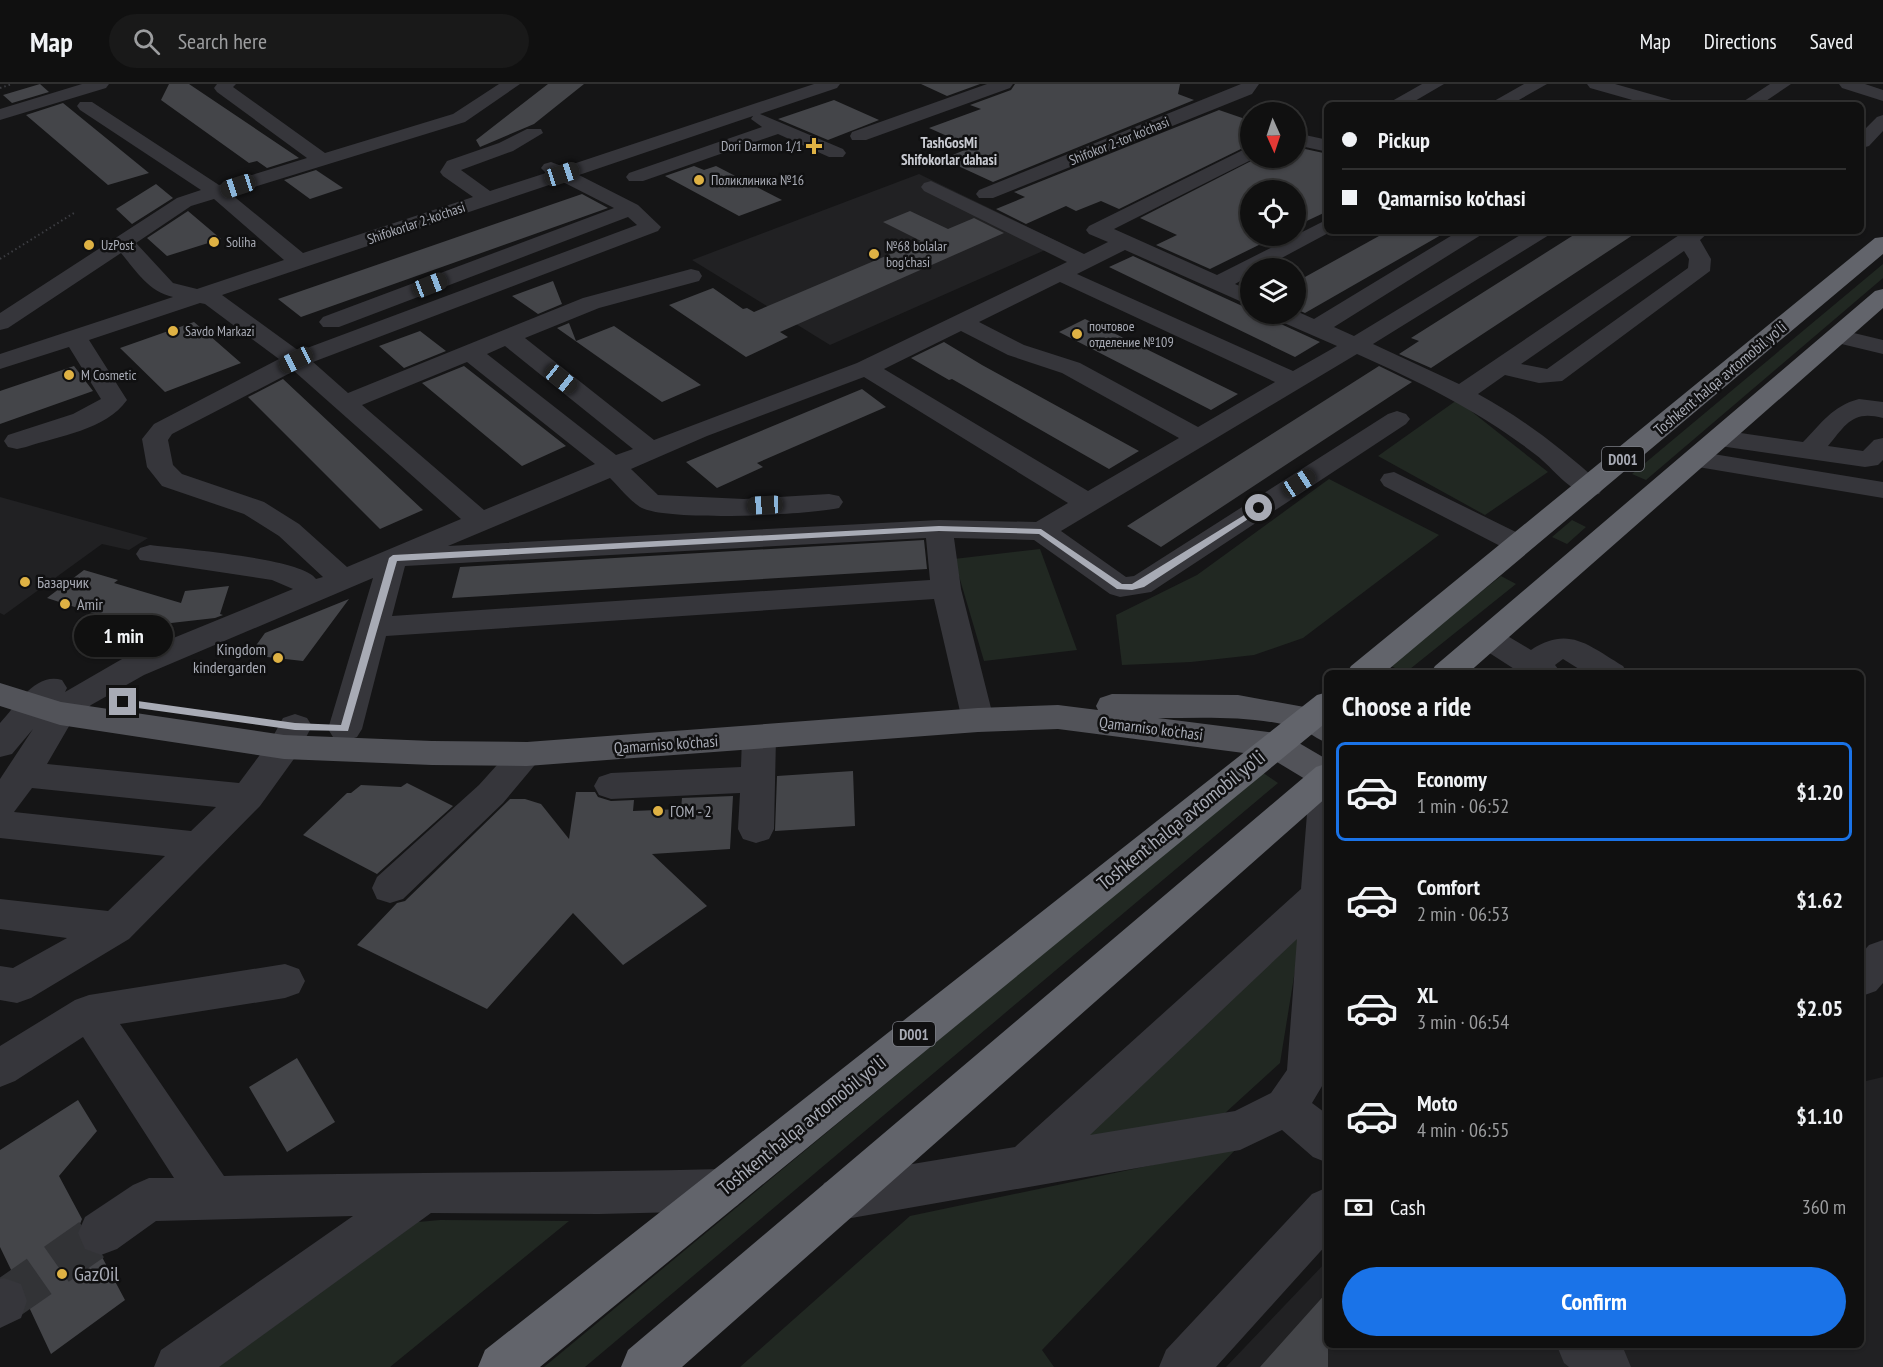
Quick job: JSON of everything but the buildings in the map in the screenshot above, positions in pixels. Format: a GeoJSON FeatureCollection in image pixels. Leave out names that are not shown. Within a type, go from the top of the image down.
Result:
{"type":"FeatureCollection","features":[{"type":"Feature","properties":{"kind":"highway","name":"Toshkent halqa avtomobil yo'li"},"geometry":{"type":"LineString","coordinates":[[1367,670],[1883,243]]}},
{"type":"Feature","properties":{"kind":"highway","name":"D001"},"geometry":{"type":"LineString","coordinates":[[1451,670],[1883,296]]}},
{"type":"Feature","properties":{"kind":"highway"},"geometry":{"type":"LineString","coordinates":[[1589,488],[1636,510]]}},
{"type":"Feature","properties":{"kind":"highway"},"geometry":{"type":"LineString","coordinates":[[1511,550],[1553,582]]}},
{"type":"Feature","properties":{"kind":"highway","name":"Toshkent halqa avtomobil yo'li"},"geometry":{"type":"LineString","coordinates":[[502,1367],[1275,744],[1321,717]]}},
{"type":"Feature","properties":{"kind":"highway"},"geometry":{"type":"LineString","coordinates":[[645,1367],[1324,779]]}},
{"type":"Feature","properties":{"kind":"main road","name":"Qamarniso ko'chasi"},"geometry":{"type":"LineString","coordinates":[[0,672],[56,701]]}},
{"type":"Feature","properties":{"kind":"main road","name":"Qamarniso ko'chasi"},"geometry":{"type":"LineString","coordinates":[[0,694],[289,736],[527,754],[759,736],[976,712],[1058,717],[1275,744],[1324,774]]}},
{"type":"Feature","properties":{"kind":"main road","name":"Qamarniso ko'chasi"},"geometry":{"type":"LineString","coordinates":[[289,736],[345,729],[440,734],[537,734],[976,712],[1238,707],[1321,717]]}},
{"type":"Feature","properties":{"kind":"street"},"geometry":{"type":"LineString","coordinates":[[0,116],[100,84]]}},
{"type":"Feature","properties":{"kind":"street"},"geometry":{"type":"LineString","coordinates":[[34,112],[107,93],[112,90],[112,84]]}},
{"type":"Feature","properties":{"kind":"street"},"geometry":{"type":"LineString","coordinates":[[227,84],[224,88],[321,159]]}},
{"type":"Feature","properties":{"kind":"street"},"geometry":{"type":"LineString","coordinates":[[0,323],[172,208],[321,159],[459,118],[511,84]]}},
{"type":"Feature","properties":{"kind":"street","name":"Shifokorlar 2-ko'chasi"},"geometry":{"type":"LineString","coordinates":[[296,258],[481,193],[637,149],[831,84]]}},
{"type":"Feature","properties":{"kind":"street"},"geometry":{"type":"LineString","coordinates":[[859,136],[1004,84]]}},
{"type":"Feature","properties":{"kind":"street","name":"Shifokor 2-tor ko'chasi"},"geometry":{"type":"LineString","coordinates":[[986,194],[1246,90],[1250,84]]}},
{"type":"Feature","properties":{"kind":"street"},"geometry":{"type":"LineString","coordinates":[[1400,102],[1435,84]]}},
{"type":"Feature","properties":{"kind":"street"},"geometry":{"type":"LineString","coordinates":[[1511,102],[1538,84]]}},
{"type":"Feature","properties":{"kind":"street"},"geometry":{"type":"LineString","coordinates":[[1596,84],[1659,102]]}},
{"type":"Feature","properties":{"kind":"street"},"geometry":{"type":"LineString","coordinates":[[1753,102],[1782,84]]}},
{"type":"Feature","properties":{"kind":"street"},"geometry":{"type":"LineString","coordinates":[[1848,84],[1883,96]]}},
{"type":"Feature","properties":{"kind":"street","name":"Shifokorlar 2-ko'chasi"},"geometry":{"type":"LineString","coordinates":[[0,350],[190,293],[557,171],[794,85]]}},
{"type":"Feature","properties":{"kind":"street"},"geometry":{"type":"LineString","coordinates":[[86,106],[217,192],[296,258]]}},
{"type":"Feature","properties":{"kind":"street"},"geometry":{"type":"LineString","coordinates":[[1864,118],[1883,108]]}},
{"type":"Feature","properties":{"kind":"street"},"geometry":{"type":"LineString","coordinates":[[744,113],[836,153]]}},
{"type":"Feature","properties":{"kind":"street"},"geometry":{"type":"LineString","coordinates":[[1864,140],[1883,122]]}},
{"type":"Feature","properties":{"kind":"street"},"geometry":{"type":"LineString","coordinates":[[636,177],[779,127]]}},
{"type":"Feature","properties":{"kind":"street"},"geometry":{"type":"LineString","coordinates":[[481,193],[450,172],[454,165],[506,147],[534,132]]}},
{"type":"Feature","properties":{"kind":"street"},"geometry":{"type":"LineString","coordinates":[[1306,140],[1324,142]]}},
{"type":"Feature","properties":{"kind":"street"},"geometry":{"type":"LineString","coordinates":[[637,149],[668,166]]}},
{"type":"Feature","properties":{"kind":"street"},"geometry":{"type":"LineString","coordinates":[[1240,158],[1096,230],[1240,294]]}},
{"type":"Feature","properties":{"kind":"street"},"geometry":{"type":"LineString","coordinates":[[343,579],[281,524],[254,508],[172,480],[158,461],[155,439],[163,429],[293,343],[649,230],[651,224],[631,210],[557,171]]}},
{"type":"Feature","properties":{"kind":"street"},"geometry":{"type":"LineString","coordinates":[[931,187],[1084,262]]}},
{"type":"Feature","properties":{"kind":"street"},"geometry":{"type":"LineString","coordinates":[[1218,284],[1324,227]]}},
{"type":"Feature","properties":{"kind":"street"},"geometry":{"type":"LineString","coordinates":[[1316,328],[1468,234]]}},
{"type":"Feature","properties":{"kind":"street"},"geometry":{"type":"LineString","coordinates":[[393,558],[939,529],[1041,531],[1537,234]]}},
{"type":"Feature","properties":{"kind":"street"},"geometry":{"type":"LineString","coordinates":[[1462,393],[1501,366],[1694,235],[1700,259],[1699,271],[1553,375],[1539,376],[1501,366]]}},
{"type":"Feature","properties":{"kind":"street"},"geometry":{"type":"LineString","coordinates":[[124,242],[154,279],[165,288],[213,299],[293,343],[345,403],[480,521]]}},
{"type":"Feature","properties":{"kind":"street"},"geometry":{"type":"LineString","coordinates":[[0,745],[56,701],[651,450],[866,369],[1125,242]]}},
{"type":"Feature","properties":{"kind":"street"},"geometry":{"type":"LineString","coordinates":[[1060,274],[1294,381]]}},
{"type":"Feature","properties":{"kind":"street"},"geometry":{"type":"LineString","coordinates":[[345,403],[591,303],[691,276]]}},
{"type":"Feature","properties":{"kind":"street","name":"Shifokorlar 2-ko'chasi"},"geometry":{"type":"LineString","coordinates":[[0,363],[190,293]]}},
{"type":"Feature","properties":{"kind":"street"},"geometry":{"type":"LineString","coordinates":[[962,322],[1016,350],[1071,368],[1198,438]]}},
{"type":"Feature","properties":{"kind":"street"},"geometry":{"type":"LineString","coordinates":[[1306,324],[1462,393],[1509,421],[1563,461],[1589,488]]}},
{"type":"Feature","properties":{"kind":"street"},"geometry":{"type":"LineString","coordinates":[[1837,336],[1883,347]]}},
{"type":"Feature","properties":{"kind":"street"},"geometry":{"type":"LineString","coordinates":[[507,337],[651,450]]}},
{"type":"Feature","properties":{"kind":"street"},"geometry":{"type":"LineString","coordinates":[[17,441],[93,414],[107,407],[114,399],[82,345],[73,338]]}},
{"type":"Feature","properties":{"kind":"street"},"geometry":{"type":"LineString","coordinates":[[470,352],[613,466],[650,502],[678,506],[744,507],[830,502]]}},
{"type":"Feature","properties":{"kind":"street"},"geometry":{"type":"LineString","coordinates":[[866,369],[1088,503]]}},
{"type":"Feature","properties":{"kind":"street"},"geometry":{"type":"LineString","coordinates":[[1808,452],[1848,408],[1866,406],[1883,410]]}},
{"type":"Feature","properties":{"kind":"street"},"geometry":{"type":"LineString","coordinates":[[1041,531],[1120,587],[1141,585],[1397,419]]}},
{"type":"Feature","properties":{"kind":"street"},"geometry":{"type":"LineString","coordinates":[[1720,438],[1869,459],[1883,446]]}},
{"type":"Feature","properties":{"kind":"street"},"geometry":{"type":"LineString","coordinates":[[1695,459],[1883,490]]}},
{"type":"Feature","properties":{"kind":"street"},"geometry":{"type":"LineString","coordinates":[[1394,480],[1511,550]]}},
{"type":"Feature","properties":{"kind":"street"},"geometry":{"type":"LineString","coordinates":[[939,529],[946,589],[976,712]]}},
{"type":"Feature","properties":{"kind":"street"},"geometry":{"type":"LineString","coordinates":[[150,554],[277,571],[302,580],[310,593]]}},
{"type":"Feature","properties":{"kind":"street"},"geometry":{"type":"LineString","coordinates":[[345,729],[393,558]]}},
{"type":"Feature","properties":{"kind":"street"},"geometry":{"type":"LineString","coordinates":[[374,627],[946,589]]}},
{"type":"Feature","properties":{"kind":"street"},"geometry":{"type":"LineString","coordinates":[[1488,638],[1539,669],[1556,649],[1568,648],[1605,670]]}},
{"type":"Feature","properties":{"kind":"street"},"geometry":{"type":"LineString","coordinates":[[0,805],[23,774],[56,701]]}},
{"type":"Feature","properties":{"kind":"street"},"geometry":{"type":"LineString","coordinates":[[0,983],[17,986],[116,928],[248,797],[289,736]]}},
{"type":"Feature","properties":{"kind":"street"},"geometry":{"type":"LineString","coordinates":[[756,829],[759,736]]}},
{"type":"Feature","properties":{"kind":"street"},"geometry":{"type":"LineString","coordinates":[[390,888],[491,794],[527,754]]}},
{"type":"Feature","properties":{"kind":"street"},"geometry":{"type":"LineString","coordinates":[[23,774],[248,797]]}},
{"type":"Feature","properties":{"kind":"street"},"geometry":{"type":"LineString","coordinates":[[611,786],[758,779]]}},
{"type":"Feature","properties":{"kind":"street"},"geometry":{"type":"LineString","coordinates":[[840,1198],[1240,1130],[1286,1107],[1307,1075],[1324,816]]}},
{"type":"Feature","properties":{"kind":"street"},"geometry":{"type":"LineString","coordinates":[[0,824],[197,846]]}},
{"type":"Feature","properties":{"kind":"street"},"geometry":{"type":"LineString","coordinates":[[1025,1167],[1318,896]]}},
{"type":"Feature","properties":{"kind":"street"},"geometry":{"type":"LineString","coordinates":[[0,914],[116,928]]}},
{"type":"Feature","properties":{"kind":"street"},"geometry":{"type":"LineString","coordinates":[[1864,977],[1883,957]]}},
{"type":"Feature","properties":{"kind":"street"},"geometry":{"type":"LineString","coordinates":[[0,1068],[89,1012],[285,981]]}},
{"type":"Feature","properties":{"kind":"street"},"geometry":{"type":"LineString","coordinates":[[89,1012],[213,1198]]}},
{"type":"Feature","properties":{"kind":"street"},"geometry":{"type":"LineString","coordinates":[[1286,1107],[1324,1140]]}},
{"type":"Feature","properties":{"kind":"street"},"geometry":{"type":"LineString","coordinates":[[101,1233],[149,1200],[424,1192],[599,1193],[722,1190]]}},
{"type":"Feature","properties":{"kind":"street"},"geometry":{"type":"LineString","coordinates":[[178,1367],[424,1192]]}},
{"type":"Feature","properties":{"kind":"street"},"geometry":{"type":"LineString","coordinates":[[1183,1367],[1324,1213]]}},
{"type":"Feature","properties":{"kind":"street"},"geometry":{"type":"LineString","coordinates":[[1583,1348],[1607,1367]]}},
{"type":"Feature","properties":{"kind":"path"},"geometry":{"type":"LineString","coordinates":[[0,88],[12,84]]}},
{"type":"Feature","properties":{"kind":"path"},"geometry":{"type":"LineString","coordinates":[[0,259],[74,213]]}},
{"type":"Feature","properties":{"kind":"shaded area","name":"№68 bolalar bog'chasi"},"geometry":{"type":"Polygon","coordinates":[[[919,174],[1061,243],[830,345],[692,260],[919,174]]]}},
{"type":"Feature","properties":{"kind":"shaded area"},"geometry":{"type":"Polygon","coordinates":[[[1883,264],[1883,278],[1646,480],[1632,474],[1883,264]]]}},
{"type":"Feature","properties":{"kind":"shaded area"},"geometry":{"type":"Polygon","coordinates":[[[1457,400],[1548,472],[1485,515],[1378,456],[1457,400]]]}},
{"type":"Feature","properties":{"kind":"shaded area"},"geometry":{"type":"Polygon","coordinates":[[[1329,479],[1439,535],[1303,638],[1254,655],[1191,662],[1122,665],[1116,615],[1197,575],[1329,479]]]}},
{"type":"Feature","properties":{"kind":"shaded area","name":"Базарчик"},"geometry":{"type":"Polygon","coordinates":[[[0,497],[148,538],[129,550],[102,544],[4,615],[0,613],[0,497]]]}},
{"type":"Feature","properties":{"kind":"shaded area"},"geometry":{"type":"Polygon","coordinates":[[[1572,520],[1586,527],[1567,544],[1552,537],[1572,520]]]}},
{"type":"Feature","properties":{"kind":"shaded area"},"geometry":{"type":"Polygon","coordinates":[[[1040,549],[1077,650],[984,661],[954,559],[1040,549]]]}},
{"type":"Feature","properties":{"kind":"shaded area"},"geometry":{"type":"Polygon","coordinates":[[[1501,576],[1516,584],[1409,670],[1399,670],[1389,665],[1501,576]]]}},
{"type":"Feature","properties":{"kind":"shaded area"},"geometry":{"type":"Polygon","coordinates":[[[1262,772],[1278,783],[585,1367],[544,1367],[1262,772]]]}},
{"type":"Feature","properties":{"kind":"shaded area"},"geometry":{"type":"Polygon","coordinates":[[[1303,921],[1280,1063],[1224,1114],[1077,1140],[1303,921]]]}},
{"type":"Feature","properties":{"kind":"shaded area"},"geometry":{"type":"Polygon","coordinates":[[[1883,1077],[1883,1367],[1226,1367],[1324,1264],[1324,1348],[1864,1348],[1864,1082],[1883,1077]]]}},
{"type":"Feature","properties":{"kind":"shaded area"},"geometry":{"type":"Polygon","coordinates":[[[1238,1147],[1042,1350],[1054,1367],[740,1367],[910,1216],[1238,1147]]]}},
{"type":"Feature","properties":{"kind":"shaded area"},"geometry":{"type":"Polygon","coordinates":[[[440,1220],[569,1221],[390,1367],[218,1367],[418,1222],[440,1220]]]}},
{"type":"Feature","properties":{"kind":"tunnel"},"geometry":{"type":"LineString","coordinates":[[4,1301],[101,1233]]}},
{"type":"Feature","properties":{"kind":"place","name":"Dori Darmon 1/1"},"geometry":{"type":"Point","coordinates":[814,146]}},
{"type":"Feature","properties":{"kind":"place","name":"Поликлиника №16"},"geometry":{"type":"Point","coordinates":[699,180]}},
{"type":"Feature","properties":{"kind":"place","name":"Soliha"},"geometry":{"type":"Point","coordinates":[214,242]}},
{"type":"Feature","properties":{"kind":"place","name":"UzPost"},"geometry":{"type":"Point","coordinates":[89,245]}},
{"type":"Feature","properties":{"kind":"place","name":"№68 bolalar bog'chasi"},"geometry":{"type":"Point","coordinates":[874,254]}},
{"type":"Feature","properties":{"kind":"place","name":"Savdo Markazi"},"geometry":{"type":"Point","coordinates":[173,331]}},
{"type":"Feature","properties":{"kind":"place","name":"почтовое отделение №109"},"geometry":{"type":"Point","coordinates":[1077,334]}},
{"type":"Feature","properties":{"kind":"place","name":"M Cosmetic"},"geometry":{"type":"Point","coordinates":[69,375]}},
{"type":"Feature","properties":{"kind":"place","name":"Базарчик"},"geometry":{"type":"Point","coordinates":[25,582]}},
{"type":"Feature","properties":{"kind":"place","name":"Amir"},"geometry":{"type":"Point","coordinates":[65,604]}},
{"type":"Feature","properties":{"kind":"place","name":"Kingdom kindergarden"},"geometry":{"type":"Point","coordinates":[278,658]}},
{"type":"Feature","properties":{"kind":"place","name":"ГОМ - 2"},"geometry":{"type":"Point","coordinates":[658,811]}},
{"type":"Feature","properties":{"kind":"place","name":"GazOil"},"geometry":{"type":"Point","coordinates":[62,1274]}},
{"type":"Feature","properties":{"kind":"district","name":"TashGosMi Shifokorlar dahasi"},"geometry":{"type":"Point","coordinates":[949,150]}},
{"type":"Feature","properties":{"kind":"route"},"geometry":{"type":"LineString","coordinates":[[123,702],[295,726],[345,729],[393,558],[939,529],[1041,531],[1120,587],[1132,587],[1141,585],[1259,508]]}}]}
